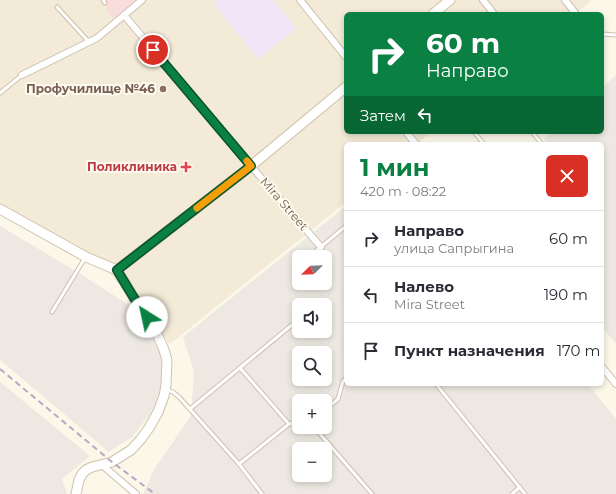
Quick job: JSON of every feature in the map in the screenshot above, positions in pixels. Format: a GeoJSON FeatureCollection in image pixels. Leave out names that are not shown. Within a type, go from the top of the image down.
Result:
{"type":"FeatureCollection","features":[{"type":"Feature","properties":{"kind":"street"},"geometry":{"type":"LineString","coordinates":[[22,75],[96,38],[142,0]]}},
{"type":"Feature","properties":{"kind":"street"},"geometry":{"type":"LineString","coordinates":[[300,0],[344,55]]}},
{"type":"Feature","properties":{"kind":"street"},"geometry":{"type":"LineString","coordinates":[[436,12],[450,0]]}},
{"type":"Feature","properties":{"kind":"street"},"geometry":{"type":"LineString","coordinates":[[483,0],[492,12]]}},
{"type":"Feature","properties":{"kind":"street"},"geometry":{"type":"LineString","coordinates":[[565,0],[574,12]]}},
{"type":"Feature","properties":{"kind":"street","name":"Mira Street"},"geometry":{"type":"LineString","coordinates":[[124,15],[319,248]]}},
{"type":"Feature","properties":{"kind":"street"},"geometry":{"type":"LineString","coordinates":[[117,270],[251,166],[344,89]]}},
{"type":"Feature","properties":{"kind":"street"},"geometry":{"type":"LineString","coordinates":[[408,134],[414,142]]}},
{"type":"Feature","properties":{"kind":"street"},"geometry":{"type":"LineString","coordinates":[[0,209],[86,257],[117,270],[153,326],[163,347],[167,360],[164,396],[158,412],[149,428],[131,450],[122,457],[112,462],[86,470],[79,480],[76,494]]}},
{"type":"Feature","properties":{"kind":"street"},"geometry":{"type":"LineString","coordinates":[[604,369],[616,384]]}},
{"type":"Feature","properties":{"kind":"street"},"geometry":{"type":"LineString","coordinates":[[102,465],[136,494]]}},
{"type":"Feature","properties":{"kind":"lane"},"geometry":{"type":"LineString","coordinates":[[57,7],[89,42]]}},
{"type":"Feature","properties":{"kind":"lane"},"geometry":{"type":"LineString","coordinates":[[604,34],[616,35]]}},
{"type":"Feature","properties":{"kind":"lane"},"geometry":{"type":"LineString","coordinates":[[0,93],[22,75]]}},
{"type":"Feature","properties":{"kind":"lane"},"geometry":{"type":"LineString","coordinates":[[476,134],[482,142]]}},
{"type":"Feature","properties":{"kind":"lane"},"geometry":{"type":"LineString","coordinates":[[534,134],[540,142]]}},
{"type":"Feature","properties":{"kind":"lane"},"geometry":{"type":"LineString","coordinates":[[319,248],[344,228]]}},
{"type":"Feature","properties":{"kind":"lane"},"geometry":{"type":"LineString","coordinates":[[52,312],[86,257]]}},
{"type":"Feature","properties":{"kind":"lane"},"geometry":{"type":"LineString","coordinates":[[190,409],[292,325]]}},
{"type":"Feature","properties":{"kind":"lane"},"geometry":{"type":"LineString","coordinates":[[240,368],[289,424]]}},
{"type":"Feature","properties":{"kind":"lane"},"geometry":{"type":"LineString","coordinates":[[332,405],[338,400],[344,380]]}},
{"type":"Feature","properties":{"kind":"lane"},"geometry":{"type":"LineString","coordinates":[[438,386],[525,494]]}},
{"type":"Feature","properties":{"kind":"lane"},"geometry":{"type":"LineString","coordinates":[[165,390],[173,392],[179,397],[239,464],[262,494]]}},
{"type":"Feature","properties":{"kind":"lane"},"geometry":{"type":"LineString","coordinates":[[239,464],[289,424],[292,423]]}},
{"type":"Feature","properties":{"kind":"lane"},"geometry":{"type":"LineString","coordinates":[[320,434],[372,494]]}},
{"type":"Feature","properties":{"kind":"lane"},"geometry":{"type":"LineString","coordinates":[[512,494],[520,488]]}},
{"type":"Feature","properties":{"kind":"shaded area"},"geometry":{"type":"Polygon","coordinates":[[[0,0],[592,0],[577,12],[344,12],[344,134],[429,134],[419,142],[344,142],[344,204],[170,344],[110,274],[0,214],[0,0]]]}},
{"type":"Feature","properties":{"kind":"shaded area"},"geometry":{"type":"Polygon","coordinates":[[[102,0],[137,0],[121,13],[122,16],[115,21],[106,9],[107,8],[102,0]]]}},
{"type":"Feature","properties":{"kind":"shaded area"},"geometry":{"type":"Polygon","coordinates":[[[217,0],[273,0],[296,28],[258,59],[213,3],[217,0]]]}},
{"type":"Feature","properties":{"kind":"shaded area"},"geometry":{"type":"Polygon","coordinates":[[[616,75],[616,344],[604,329],[604,142],[546,142],[544,139],[550,134],[604,134],[604,86],[616,75]]]}},
{"type":"Feature","properties":{"kind":"shaded area"},"geometry":{"type":"Polygon","coordinates":[[[344,208],[344,386],[590,386],[616,419],[616,494],[143,494],[155,468],[191,416],[194,372],[183,337],[344,208]]]}},
{"type":"Feature","properties":{"kind":"shaded area"},"geometry":{"type":"Polygon","coordinates":[[[0,226],[129,305],[132,315],[148,331],[163,358],[161,387],[153,410],[132,437],[109,452],[0,360],[0,226]]]}},
{"type":"Feature","properties":{"kind":"shaded area"},"geometry":{"type":"Polygon","coordinates":[[[0,382],[90,456],[62,479],[67,494],[0,494],[0,382]]]}},
{"type":"Feature","properties":{"kind":"railway"},"geometry":{"type":"LineString","coordinates":[[0,369],[112,462],[155,494]]}},
{"type":"Feature","properties":{"kind":"slow traffic"},"geometry":{"type":"LineString","coordinates":[[197,208],[251,166],[247,161]]}},
{"type":"Feature","properties":{"kind":"place","name":"Профучилище №46"},"geometry":{"type":"Point","coordinates":[163,89]}},
{"type":"Feature","properties":{"kind":"place","name":"Поликлиника"},"geometry":{"type":"Point","coordinates":[186,167]}},
{"type":"Feature","properties":{"kind":"route"},"geometry":{"type":"LineString","coordinates":[[147,317],[117,270],[251,166],[153,50]]}}]}
